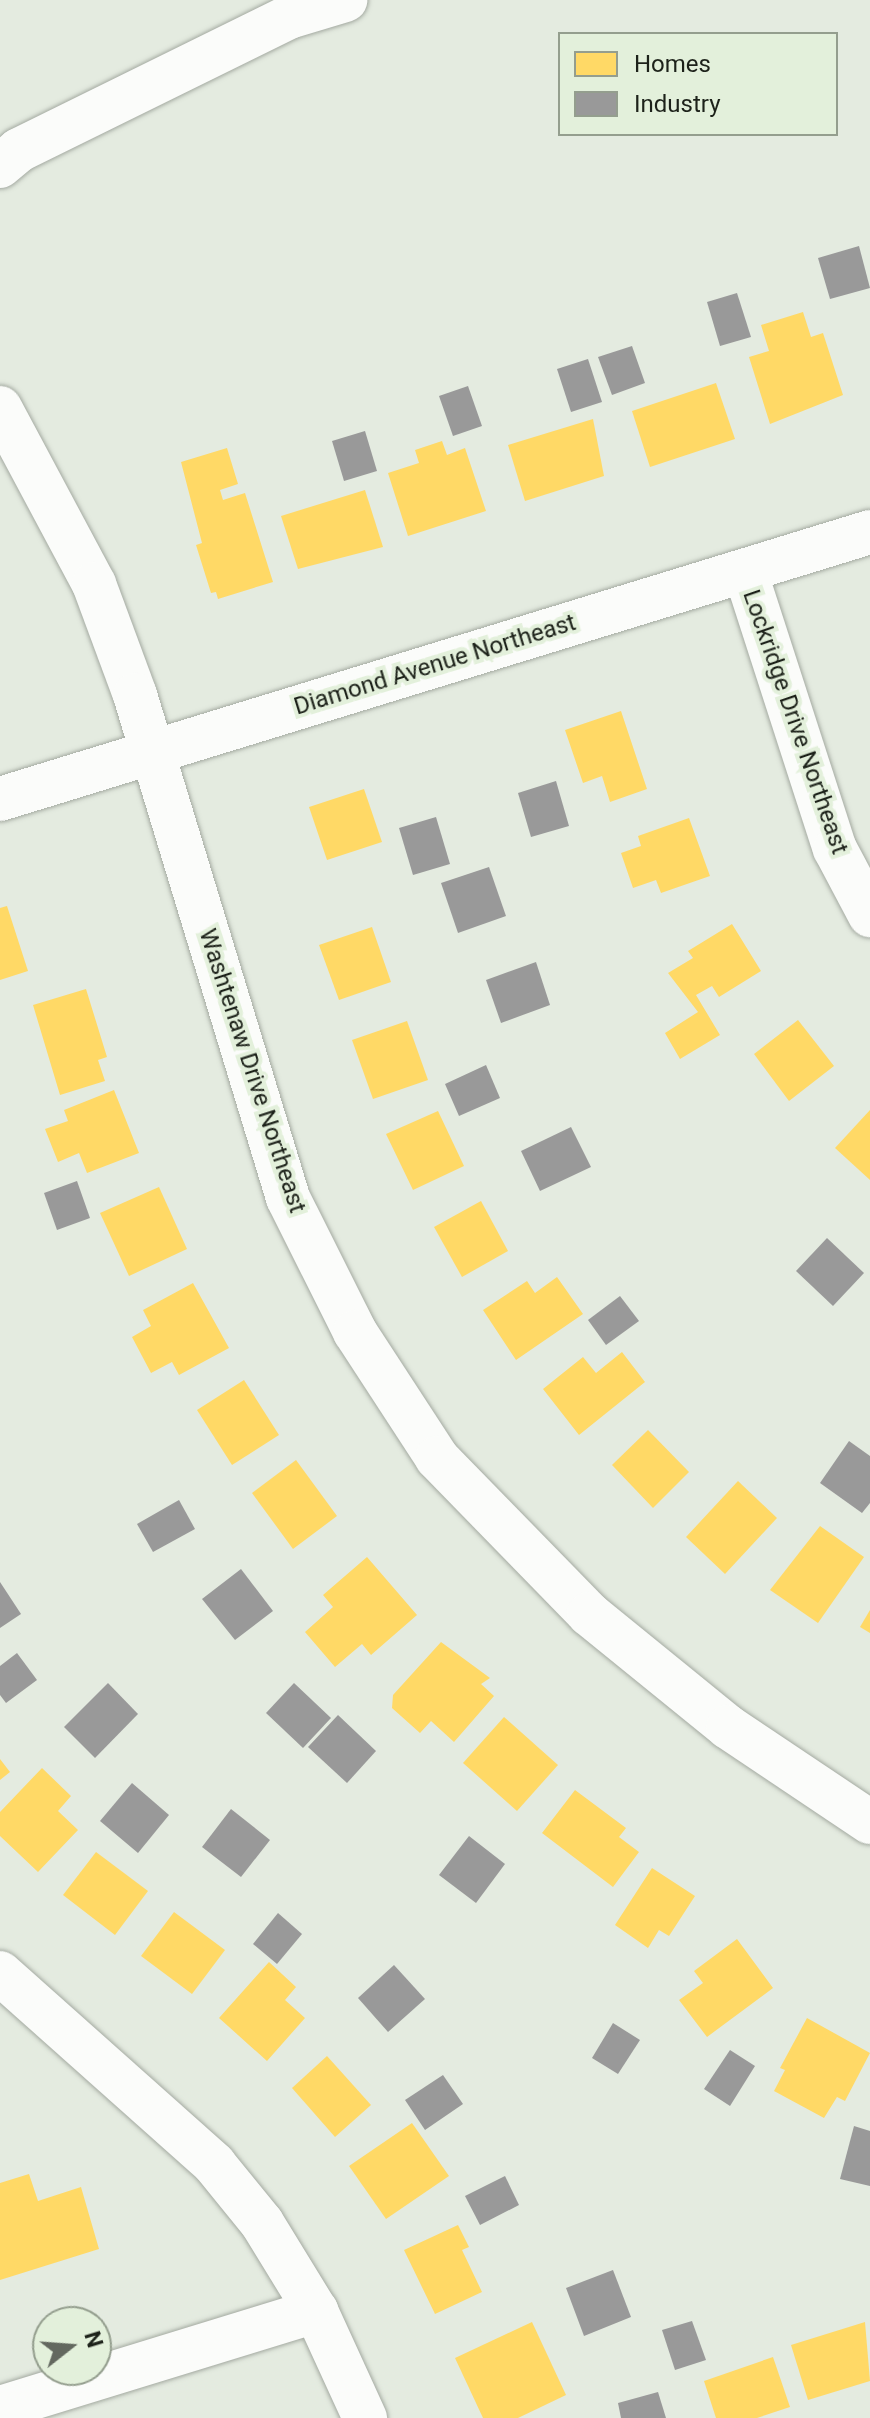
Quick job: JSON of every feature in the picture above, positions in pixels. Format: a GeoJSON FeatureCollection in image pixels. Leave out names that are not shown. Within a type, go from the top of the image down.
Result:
{"type":"FeatureCollection","features":[{"type":"Feature","properties":{"kind":"street"},"geometry":{"type":"LineString","coordinates":[[0,166],[19,150],[289,17],[345,0]]}},
{"type":"Feature","properties":{"kind":"street","name":"Washtenaw Drive Northeast"},"geometry":{"type":"LineString","coordinates":[[0,408],[94,584],[152,751],[288,1198],[355,1332],[437,1458],[589,1614],[728,1727],[870,1822]]}},
{"type":"Feature","properties":{"kind":"street","name":"Diamond Avenue Northeast"},"geometry":{"type":"LineString","coordinates":[[0,799],[870,532]]}},
{"type":"Feature","properties":{"kind":"street","name":"Lockridge Drive Northeast"},"geometry":{"type":"LineString","coordinates":[[745,571],[835,849],[870,915]]}},
{"type":"Feature","properties":{"kind":"street"},"geometry":{"type":"LineString","coordinates":[[0,1973],[214,2164],[262,2223],[316,2311],[365,2418]]}},
{"type":"Feature","properties":{"kind":"street"},"geometry":{"type":"LineString","coordinates":[[0,2408],[316,2311]]}},
{"type":"Feature","properties":{"kind":"building: Homes"},"geometry":{"type":"Polygon","coordinates":[[[803,312],[811,337],[823,333],[843,395],[770,424],[749,357],[769,351],[761,325],[803,312]]]}},
{"type":"Feature","properties":{"kind":"building: Homes"},"geometry":{"type":"Polygon","coordinates":[[[716,383],[735,439],[650,467],[632,411],[716,383]]]}},
{"type":"Feature","properties":{"kind":"building: Homes"},"geometry":{"type":"Polygon","coordinates":[[[593,419],[604,476],[525,501],[508,445],[593,419]]]}},
{"type":"Feature","properties":{"kind":"building: Homes"},"geometry":{"type":"Polygon","coordinates":[[[442,441],[447,455],[465,448],[486,511],[408,536],[388,473],[419,463],[415,450],[442,441]]]}},
{"type":"Feature","properties":{"kind":"building: Homes"},"geometry":{"type":"Polygon","coordinates":[[[227,448],[238,484],[220,490],[223,500],[245,493],[273,582],[218,599],[216,592],[211,593],[196,545],[202,543],[181,462],[227,448]]]}},
{"type":"Feature","properties":{"kind":"building: Homes"},"geometry":{"type":"Polygon","coordinates":[[[365,490],[383,547],[298,569],[281,516],[365,490]]]}},
{"type":"Feature","properties":{"kind":"building: Homes"},"geometry":{"type":"Polygon","coordinates":[[[621,711],[647,789],[610,802],[602,776],[583,783],[565,730],[621,711]]]}},
{"type":"Feature","properties":{"kind":"building: Homes"},"geometry":{"type":"Polygon","coordinates":[[[364,789],[382,842],[327,860],[309,807],[364,789]]]}},
{"type":"Feature","properties":{"kind":"building: Homes"},"geometry":{"type":"Polygon","coordinates":[[[689,818],[710,876],[661,893],[656,880],[633,888],[621,853],[641,846],[638,836],[689,818]]]}},
{"type":"Feature","properties":{"kind":"building: Homes"},"geometry":{"type":"Polygon","coordinates":[[[7,906],[28,971],[0,980],[0,908],[7,906]]]}},
{"type":"Feature","properties":{"kind":"building: Homes"},"geometry":{"type":"Polygon","coordinates":[[[732,924],[761,971],[719,997],[712,986],[696,995],[720,1035],[680,1059],[665,1033],[698,1012],[668,973],[693,958],[688,951],[732,924]]]}},
{"type":"Feature","properties":{"kind":"building: Homes"},"geometry":{"type":"Polygon","coordinates":[[[372,927],[391,982],[339,1000],[319,945],[372,927]]]}},
{"type":"Feature","properties":{"kind":"building: Homes"},"geometry":{"type":"Polygon","coordinates":[[[86,989],[107,1057],[98,1060],[105,1081],[60,1095],[33,1005],[86,989]]]}},
{"type":"Feature","properties":{"kind":"building: Homes"},"geometry":{"type":"Polygon","coordinates":[[[798,1020],[834,1066],[789,1101],[754,1054],[798,1020]]]}},
{"type":"Feature","properties":{"kind":"building: Homes"},"geometry":{"type":"Polygon","coordinates":[[[407,1021],[428,1080],[373,1099],[352,1040],[407,1021]]]}},
{"type":"Feature","properties":{"kind":"building: Homes"},"geometry":{"type":"Polygon","coordinates":[[[114,1090],[139,1153],[87,1173],[79,1153],[58,1162],[45,1129],[68,1121],[64,1110],[114,1090]]]}},
{"type":"Feature","properties":{"kind":"building: Homes"},"geometry":{"type":"Polygon","coordinates":[[[870,1110],[870,1180],[835,1148],[870,1110]]]}},
{"type":"Feature","properties":{"kind":"building: Homes"},"geometry":{"type":"Polygon","coordinates":[[[438,1111],[464,1166],[413,1190],[386,1134],[438,1111]]]}},
{"type":"Feature","properties":{"kind":"building: Homes"},"geometry":{"type":"Polygon","coordinates":[[[159,1187],[187,1249],[129,1276],[100,1213],[159,1187]]]}},
{"type":"Feature","properties":{"kind":"building: Homes"},"geometry":{"type":"Polygon","coordinates":[[[481,1201],[508,1251],[462,1277],[434,1227],[481,1201]]]}},
{"type":"Feature","properties":{"kind":"building: Homes"},"geometry":{"type":"Polygon","coordinates":[[[557,1277],[583,1314],[516,1360],[483,1310],[527,1281],[535,1293],[557,1277]]]}},
{"type":"Feature","properties":{"kind":"building: Homes"},"geometry":{"type":"Polygon","coordinates":[[[193,1283],[229,1348],[179,1375],[172,1362],[151,1373],[132,1337],[151,1326],[143,1310],[193,1283]]]}},
{"type":"Feature","properties":{"kind":"building: Homes"},"geometry":{"type":"Polygon","coordinates":[[[622,1352],[645,1382],[579,1435],[543,1389],[583,1357],[596,1373],[622,1352]]]}},
{"type":"Feature","properties":{"kind":"building: Homes"},"geometry":{"type":"Polygon","coordinates":[[[244,1380],[279,1435],[232,1465],[197,1410],[244,1380]]]}},
{"type":"Feature","properties":{"kind":"building: Homes"},"geometry":{"type":"Polygon","coordinates":[[[648,1430],[689,1472],[653,1508],[612,1465],[648,1430]]]}},
{"type":"Feature","properties":{"kind":"building: Homes"},"geometry":{"type":"Polygon","coordinates":[[[296,1460],[337,1516],[293,1549],[252,1493],[296,1460]]]}},
{"type":"Feature","properties":{"kind":"building: Homes"},"geometry":{"type":"Polygon","coordinates":[[[738,1481],[777,1518],[725,1574],[686,1537],[738,1481]]]}},
{"type":"Feature","properties":{"kind":"building: Homes"},"geometry":{"type":"Polygon","coordinates":[[[820,1526],[864,1557],[818,1623],[770,1590],[820,1526]]]}},
{"type":"Feature","properties":{"kind":"building: Homes"},"geometry":{"type":"Polygon","coordinates":[[[367,1557],[417,1615],[371,1655],[362,1644],[335,1667],[305,1632],[333,1607],[323,1595],[367,1557]]]}},
{"type":"Feature","properties":{"kind":"building: Homes"},"geometry":{"type":"Polygon","coordinates":[[[870,1610],[870,1633],[860,1627],[870,1610]]]}},
{"type":"Feature","properties":{"kind":"building: Homes"},"geometry":{"type":"Polygon","coordinates":[[[441,1642],[490,1678],[481,1684],[494,1696],[454,1742],[431,1721],[420,1733],[392,1708],[393,1695],[441,1642]]]}},
{"type":"Feature","properties":{"kind":"building: Homes"},"geometry":{"type":"Polygon","coordinates":[[[504,1717],[558,1765],[517,1811],[463,1763],[504,1717]]]}},
{"type":"Feature","properties":{"kind":"building: Homes"},"geometry":{"type":"Polygon","coordinates":[[[0,1759],[10,1772],[0,1780],[0,1759]]]}},
{"type":"Feature","properties":{"kind":"building: Homes"},"geometry":{"type":"Polygon","coordinates":[[[42,1768],[71,1796],[58,1811],[78,1830],[38,1872],[0,1836],[0,1812],[42,1768]]]}},
{"type":"Feature","properties":{"kind":"building: Homes"},"geometry":{"type":"Polygon","coordinates":[[[575,1790],[626,1828],[619,1837],[639,1852],[613,1887],[542,1833],[575,1790]]]}},
{"type":"Feature","properties":{"kind":"building: Homes"},"geometry":{"type":"Polygon","coordinates":[[[96,1852],[148,1891],[115,1935],[63,1895],[96,1852]]]}},
{"type":"Feature","properties":{"kind":"building: Homes"},"geometry":{"type":"Polygon","coordinates":[[[652,1868],[695,1896],[669,1936],[659,1930],[648,1948],[615,1925],[652,1868]]]}},
{"type":"Feature","properties":{"kind":"building: Homes"},"geometry":{"type":"Polygon","coordinates":[[[174,1912],[225,1950],[192,1994],[141,1956],[174,1912]]]}},
{"type":"Feature","properties":{"kind":"building: Homes"},"geometry":{"type":"Polygon","coordinates":[[[737,1939],[773,1988],[707,2037],[679,2000],[703,1983],[694,1971],[737,1939]]]}},
{"type":"Feature","properties":{"kind":"building: Homes"},"geometry":{"type":"Polygon","coordinates":[[[269,1962],[296,1987],[285,2000],[305,2018],[267,2061],[219,2018],[269,1962]]]}},
{"type":"Feature","properties":{"kind":"building: Homes"},"geometry":{"type":"Polygon","coordinates":[[[807,2018],[870,2053],[845,2101],[837,2097],[824,2118],[774,2091],[785,2070],[780,2068],[807,2018]]]}},
{"type":"Feature","properties":{"kind":"building: Homes"},"geometry":{"type":"Polygon","coordinates":[[[327,2056],[371,2105],[335,2137],[292,2088],[327,2056]]]}},
{"type":"Feature","properties":{"kind":"building: Homes"},"geometry":{"type":"Polygon","coordinates":[[[412,2123],[449,2176],[386,2219],[349,2166],[412,2123]]]}},
{"type":"Feature","properties":{"kind":"building: Homes"},"geometry":{"type":"Polygon","coordinates":[[[29,2174],[38,2201],[81,2187],[99,2249],[0,2280],[0,2183],[29,2174]]]}},
{"type":"Feature","properties":{"kind":"building: Homes"},"geometry":{"type":"Polygon","coordinates":[[[458,2225],[469,2247],[462,2250],[482,2292],[435,2314],[404,2250],[458,2225]]]}},
{"type":"Feature","properties":{"kind":"building: Homes"},"geometry":{"type":"Polygon","coordinates":[[[532,2322],[566,2395],[518,2418],[483,2418],[455,2358],[532,2322]]]}},
{"type":"Feature","properties":{"kind":"building: Homes"},"geometry":{"type":"Polygon","coordinates":[[[865,2322],[870,2381],[808,2400],[791,2345],[865,2322]]]}},
{"type":"Feature","properties":{"kind":"building: Homes"},"geometry":{"type":"Polygon","coordinates":[[[773,2357],[790,2407],[757,2418],[716,2418],[704,2381],[773,2357]]]}},
{"type":"Feature","properties":{"kind":"building: Industry"},"geometry":{"type":"Polygon","coordinates":[[[859,246],[870,288],[830,299],[818,258],[859,246]]]}},
{"type":"Feature","properties":{"kind":"building: Industry"},"geometry":{"type":"Polygon","coordinates":[[[737,293],[751,337],[720,346],[707,302],[737,293]]]}},
{"type":"Feature","properties":{"kind":"building: Industry"},"geometry":{"type":"Polygon","coordinates":[[[632,346],[645,383],[612,395],[598,357],[632,346]]]}},
{"type":"Feature","properties":{"kind":"building: Industry"},"geometry":{"type":"Polygon","coordinates":[[[588,359],[602,402],[571,412],[557,369],[588,359]]]}},
{"type":"Feature","properties":{"kind":"building: Industry"},"geometry":{"type":"Polygon","coordinates":[[[468,386],[482,426],[453,436],[439,396],[468,386]]]}},
{"type":"Feature","properties":{"kind":"building: Industry"},"geometry":{"type":"Polygon","coordinates":[[[365,431],[377,471],[344,481],[332,441],[365,431]]]}},
{"type":"Feature","properties":{"kind":"building: Industry"},"geometry":{"type":"Polygon","coordinates":[[[556,781],[569,826],[531,837],[518,793],[556,781]]]}},
{"type":"Feature","properties":{"kind":"building: Industry"},"geometry":{"type":"Polygon","coordinates":[[[436,817],[450,864],[413,875],[399,828],[436,817]]]}},
{"type":"Feature","properties":{"kind":"building: Industry"},"geometry":{"type":"Polygon","coordinates":[[[489,867],[506,916],[458,933],[441,883],[489,867]]]}},
{"type":"Feature","properties":{"kind":"building: Industry"},"geometry":{"type":"Polygon","coordinates":[[[536,962],[550,1005],[501,1023],[486,980],[536,962]]]}},
{"type":"Feature","properties":{"kind":"building: Industry"},"geometry":{"type":"Polygon","coordinates":[[[486,1065],[500,1098],[459,1116],[445,1084],[486,1065]]]}},
{"type":"Feature","properties":{"kind":"building: Industry"},"geometry":{"type":"Polygon","coordinates":[[[571,1127],[591,1167],[540,1191],[521,1151],[571,1127]]]}},
{"type":"Feature","properties":{"kind":"building: Industry"},"geometry":{"type":"Polygon","coordinates":[[[77,1181],[90,1218],[57,1230],[44,1193],[77,1181]]]}},
{"type":"Feature","properties":{"kind":"building: Industry"},"geometry":{"type":"Polygon","coordinates":[[[827,1238],[864,1273],[833,1306],[796,1271],[827,1238]]]}},
{"type":"Feature","properties":{"kind":"building: Industry"},"geometry":{"type":"Polygon","coordinates":[[[620,1296],[639,1321],[606,1345],[588,1320],[620,1296]]]}},
{"type":"Feature","properties":{"kind":"building: Industry"},"geometry":{"type":"Polygon","coordinates":[[[849,1441],[870,1456],[870,1503],[862,1513],[820,1483],[849,1441]]]}},
{"type":"Feature","properties":{"kind":"building: Industry"},"geometry":{"type":"Polygon","coordinates":[[[179,1500],[195,1529],[153,1552],[137,1524],[179,1500]]]}},
{"type":"Feature","properties":{"kind":"building: Industry"},"geometry":{"type":"Polygon","coordinates":[[[241,1569],[273,1611],[235,1640],[202,1599],[241,1569]]]}},
{"type":"Feature","properties":{"kind":"building: Industry"},"geometry":{"type":"Polygon","coordinates":[[[0,1582],[21,1614],[0,1628],[0,1582]]]}},
{"type":"Feature","properties":{"kind":"building: Industry"},"geometry":{"type":"Polygon","coordinates":[[[17,1653],[37,1680],[6,1703],[0,1695],[0,1666],[17,1653]]]}},
{"type":"Feature","properties":{"kind":"building: Industry"},"geometry":{"type":"Polygon","coordinates":[[[108,1683],[138,1714],[95,1758],[64,1727],[108,1683]]]}},
{"type":"Feature","properties":{"kind":"building: Industry"},"geometry":{"type":"Polygon","coordinates":[[[294,1683],[331,1718],[303,1748],[266,1713],[294,1683]]]}},
{"type":"Feature","properties":{"kind":"building: Industry"},"geometry":{"type":"Polygon","coordinates":[[[338,1715],[376,1751],[347,1783],[308,1747],[338,1715]]]}},
{"type":"Feature","properties":{"kind":"building: Industry"},"geometry":{"type":"Polygon","coordinates":[[[132,1783],[169,1815],[138,1853],[100,1821],[132,1783]]]}},
{"type":"Feature","properties":{"kind":"building: Industry"},"geometry":{"type":"Polygon","coordinates":[[[231,1809],[270,1840],[241,1877],[202,1847],[231,1809]]]}},
{"type":"Feature","properties":{"kind":"building: Industry"},"geometry":{"type":"Polygon","coordinates":[[[469,1836],[505,1864],[476,1903],[439,1875],[469,1836]]]}},
{"type":"Feature","properties":{"kind":"building: Industry"},"geometry":{"type":"Polygon","coordinates":[[[278,1913],[302,1934],[277,1964],[253,1944],[278,1913]]]}},
{"type":"Feature","properties":{"kind":"building: Industry"},"geometry":{"type":"Polygon","coordinates":[[[394,1965],[425,1999],[388,2032],[358,1998],[394,1965]]]}},
{"type":"Feature","properties":{"kind":"building: Industry"},"geometry":{"type":"Polygon","coordinates":[[[613,2023],[640,2040],[618,2074],[592,2058],[613,2023]]]}},
{"type":"Feature","properties":{"kind":"building: Industry"},"geometry":{"type":"Polygon","coordinates":[[[730,2050],[755,2066],[730,2106],[704,2089],[730,2050]]]}},
{"type":"Feature","properties":{"kind":"building: Industry"},"geometry":{"type":"Polygon","coordinates":[[[443,2075],[463,2104],[425,2130],[405,2100],[443,2075]]]}},
{"type":"Feature","properties":{"kind":"building: Industry"},"geometry":{"type":"Polygon","coordinates":[[[854,2126],[870,2131],[870,2186],[840,2179],[854,2126]]]}},
{"type":"Feature","properties":{"kind":"building: Industry"},"geometry":{"type":"Polygon","coordinates":[[[505,2176],[519,2205],[480,2225],[465,2196],[505,2176]]]}},
{"type":"Feature","properties":{"kind":"building: Industry"},"geometry":{"type":"Polygon","coordinates":[[[613,2270],[631,2317],[584,2336],[566,2288],[613,2270]]]}},
{"type":"Feature","properties":{"kind":"building: Industry"},"geometry":{"type":"Polygon","coordinates":[[[692,2321],[706,2360],[675,2370],[662,2330],[692,2321]]]}},
{"type":"Feature","properties":{"kind":"building: Industry"},"geometry":{"type":"Polygon","coordinates":[[[658,2392],[666,2418],[621,2418],[618,2403],[658,2392]]]}}]}
